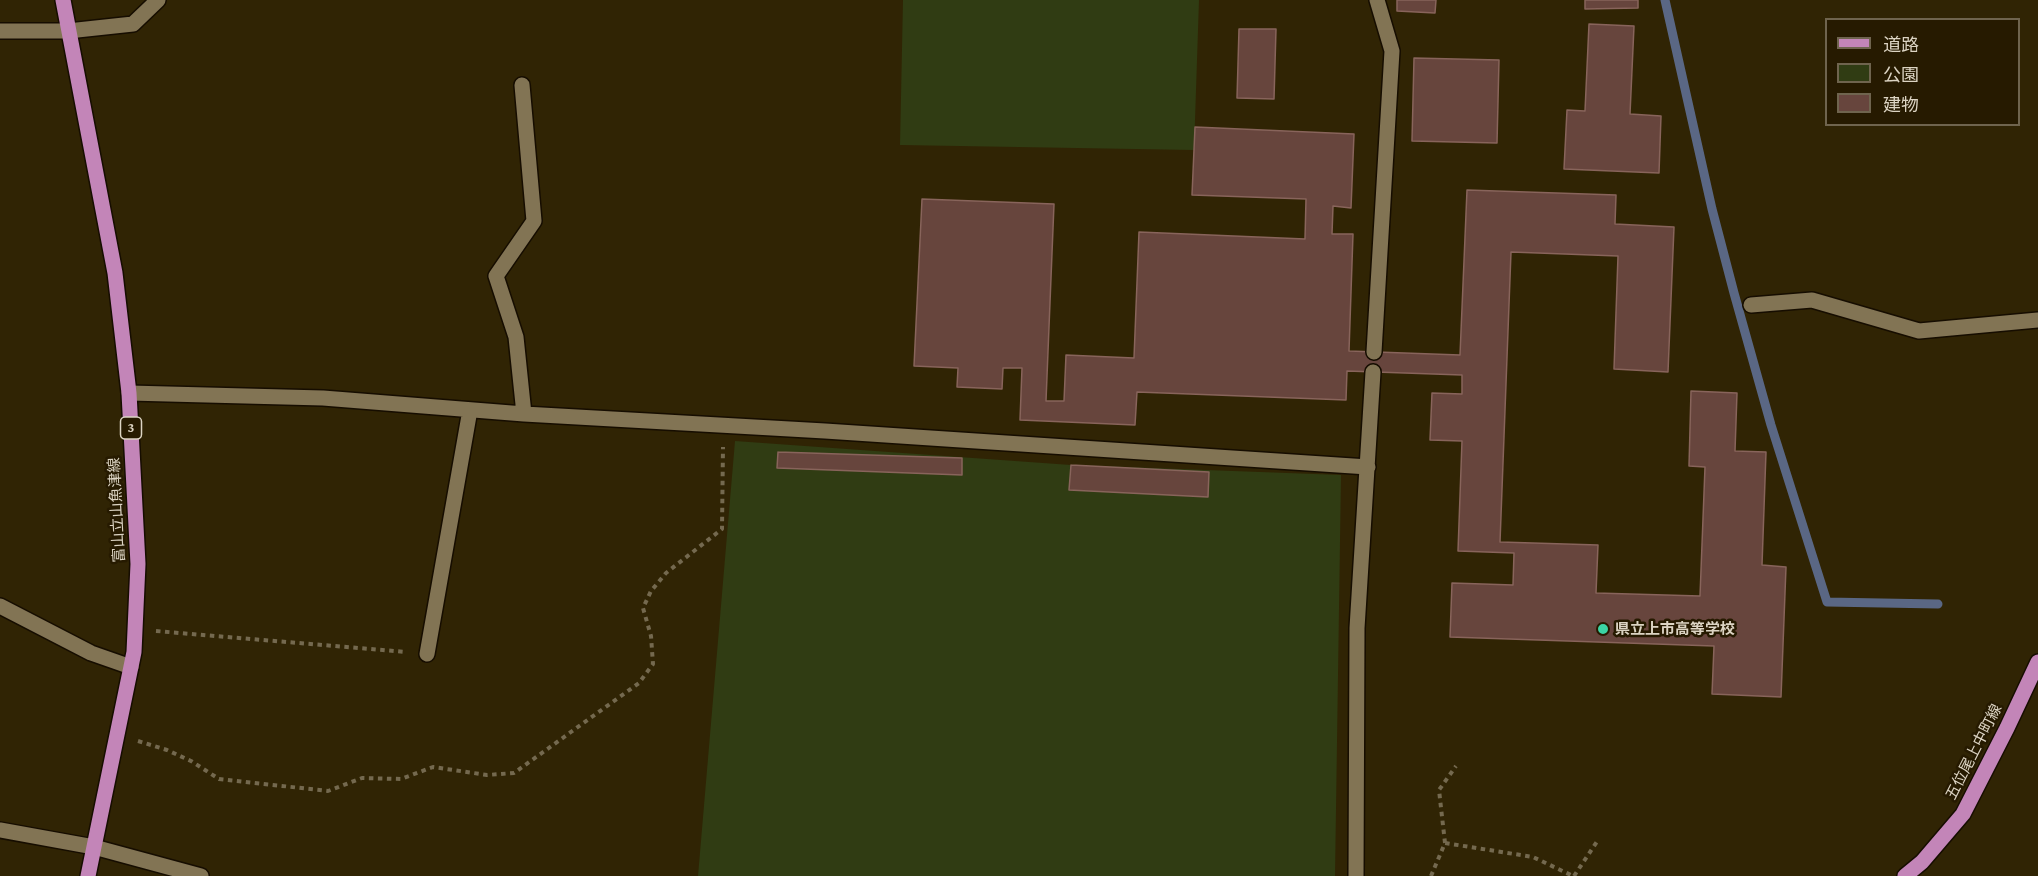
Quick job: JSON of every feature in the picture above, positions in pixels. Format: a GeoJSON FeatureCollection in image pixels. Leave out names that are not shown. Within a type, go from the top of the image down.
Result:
{"type":"FeatureCollection","features":[{"type":"Feature","properties":{"kind":"main road","name":"富山立山魚津線"},"geometry":{"type":"LineString","coordinates":[[63,0],[115,273],[129,393],[138,564],[134,652],[88,876]]}},
{"type":"Feature","properties":{"kind":"main road","name":"五位尾上中町線"},"geometry":{"type":"LineString","coordinates":[[1905,876],[1923,862],[1963,814],[2038,662]]}},
{"type":"Feature","properties":{"kind":"street"},"geometry":{"type":"LineString","coordinates":[[0,31],[68,31],[133,24],[158,0]]}},
{"type":"Feature","properties":{"kind":"street"},"geometry":{"type":"LineString","coordinates":[[1374,352],[1392,51],[1377,0]]}},
{"type":"Feature","properties":{"kind":"street"},"geometry":{"type":"LineString","coordinates":[[522,85],[534,221],[496,276],[516,337],[524,414]]}},
{"type":"Feature","properties":{"kind":"street"},"geometry":{"type":"LineString","coordinates":[[1751,305],[1812,300],[1918,332],[2038,320]]}},
{"type":"Feature","properties":{"kind":"street"},"geometry":{"type":"LineString","coordinates":[[1356,876],[1357,628],[1373,372]]}},
{"type":"Feature","properties":{"kind":"street"},"geometry":{"type":"LineString","coordinates":[[129,393],[323,398],[524,414],[1368,466]]}},
{"type":"Feature","properties":{"kind":"street"},"geometry":{"type":"LineString","coordinates":[[427,654],[470,410]]}},
{"type":"Feature","properties":{"kind":"street"},"geometry":{"type":"LineString","coordinates":[[0,606],[91,653],[131,667]]}},
{"type":"Feature","properties":{"kind":"street"},"geometry":{"type":"LineString","coordinates":[[0,830],[201,876]]}},
{"type":"Feature","properties":{"kind":"path"},"geometry":{"type":"LineString","coordinates":[[117,735],[167,750],[191,761],[219,779],[328,791],[362,778],[401,779],[433,767],[488,776],[514,772],[639,682],[652,664],[651,636],[643,608],[651,591],[666,573],[722,530],[723,426]]}},
{"type":"Feature","properties":{"kind":"path"},"geometry":{"type":"LineString","coordinates":[[135,630],[427,654]]}},
{"type":"Feature","properties":{"kind":"path"},"geometry":{"type":"LineString","coordinates":[[1431,876],[1445,843],[1439,789],[1456,766]]}},
{"type":"Feature","properties":{"kind":"path"},"geometry":{"type":"LineString","coordinates":[[1445,843],[1533,857],[1574,876],[1598,840]]}},
{"type":"Feature","properties":{"kind":"green space"},"geometry":{"type":"Polygon","coordinates":[[[903,0],[1199,0],[1194,150],[900,145],[903,0]]]}},
{"type":"Feature","properties":{"kind":"green space"},"geometry":{"type":"Polygon","coordinates":[[[735,441],[1071,465],[1341,475],[1335,876],[698,876],[735,441]]]}},
{"type":"Feature","properties":{"kind":"building"},"geometry":{"type":"Polygon","coordinates":[[[1397,0],[1436,0],[1435,13],[1397,11],[1397,0]]]}},
{"type":"Feature","properties":{"kind":"building"},"geometry":{"type":"Polygon","coordinates":[[[1585,0],[1638,0],[1638,8],[1585,9],[1585,0]]]}},
{"type":"Feature","properties":{"kind":"building"},"geometry":{"type":"Polygon","coordinates":[[[1589,24],[1634,26],[1630,114],[1661,116],[1659,173],[1564,169],[1567,110],[1585,111],[1589,24]]]}},
{"type":"Feature","properties":{"kind":"building"},"geometry":{"type":"Polygon","coordinates":[[[1239,29],[1276,29],[1274,99],[1237,98],[1239,29]]]}},
{"type":"Feature","properties":{"kind":"building"},"geometry":{"type":"Polygon","coordinates":[[[1414,58],[1499,60],[1497,143],[1412,141],[1414,58]]]}},
{"type":"Feature","properties":{"kind":"building"},"geometry":{"type":"Polygon","coordinates":[[[1195,127],[1354,134],[1351,208],[1333,206],[1332,234],[1353,234],[1349,351],[1460,355],[1467,190],[1616,195],[1615,224],[1674,227],[1668,372],[1614,369],[1618,256],[1511,252],[1500,542],[1598,545],[1596,593],[1700,596],[1705,467],[1689,466],[1691,391],[1737,393],[1735,451],[1766,452],[1762,565],[1786,567],[1781,697],[1712,694],[1714,646],[1450,637],[1452,583],[1513,585],[1514,553],[1458,551],[1462,441],[1430,440],[1432,393],[1462,394],[1462,375],[1347,371],[1346,400],[1137,392],[1135,425],[1020,420],[1022,368],[1003,368],[1002,389],[957,387],[958,368],[914,366],[922,199],[1054,204],[1046,401],[1064,401],[1066,355],[1134,358],[1139,232],[1305,239],[1306,199],[1192,195],[1195,127]]]}},
{"type":"Feature","properties":{"kind":"building"},"geometry":{"type":"Polygon","coordinates":[[[778,452],[962,458],[962,475],[777,468],[778,452]]]}},
{"type":"Feature","properties":{"kind":"building"},"geometry":{"type":"Polygon","coordinates":[[[1071,465],[1209,472],[1208,497],[1069,490],[1071,465]]]}},
{"type":"Feature","properties":{"kind":"waterway"},"geometry":{"type":"LineString","coordinates":[[1665,0],[1712,209],[1734,293],[1771,425],[1827,602],[1938,604]]}},
{"type":"Feature","properties":{"kind":"place","name":"県立上市高等学校"},"geometry":{"type":"Point","coordinates":[1603,629]}}]}
